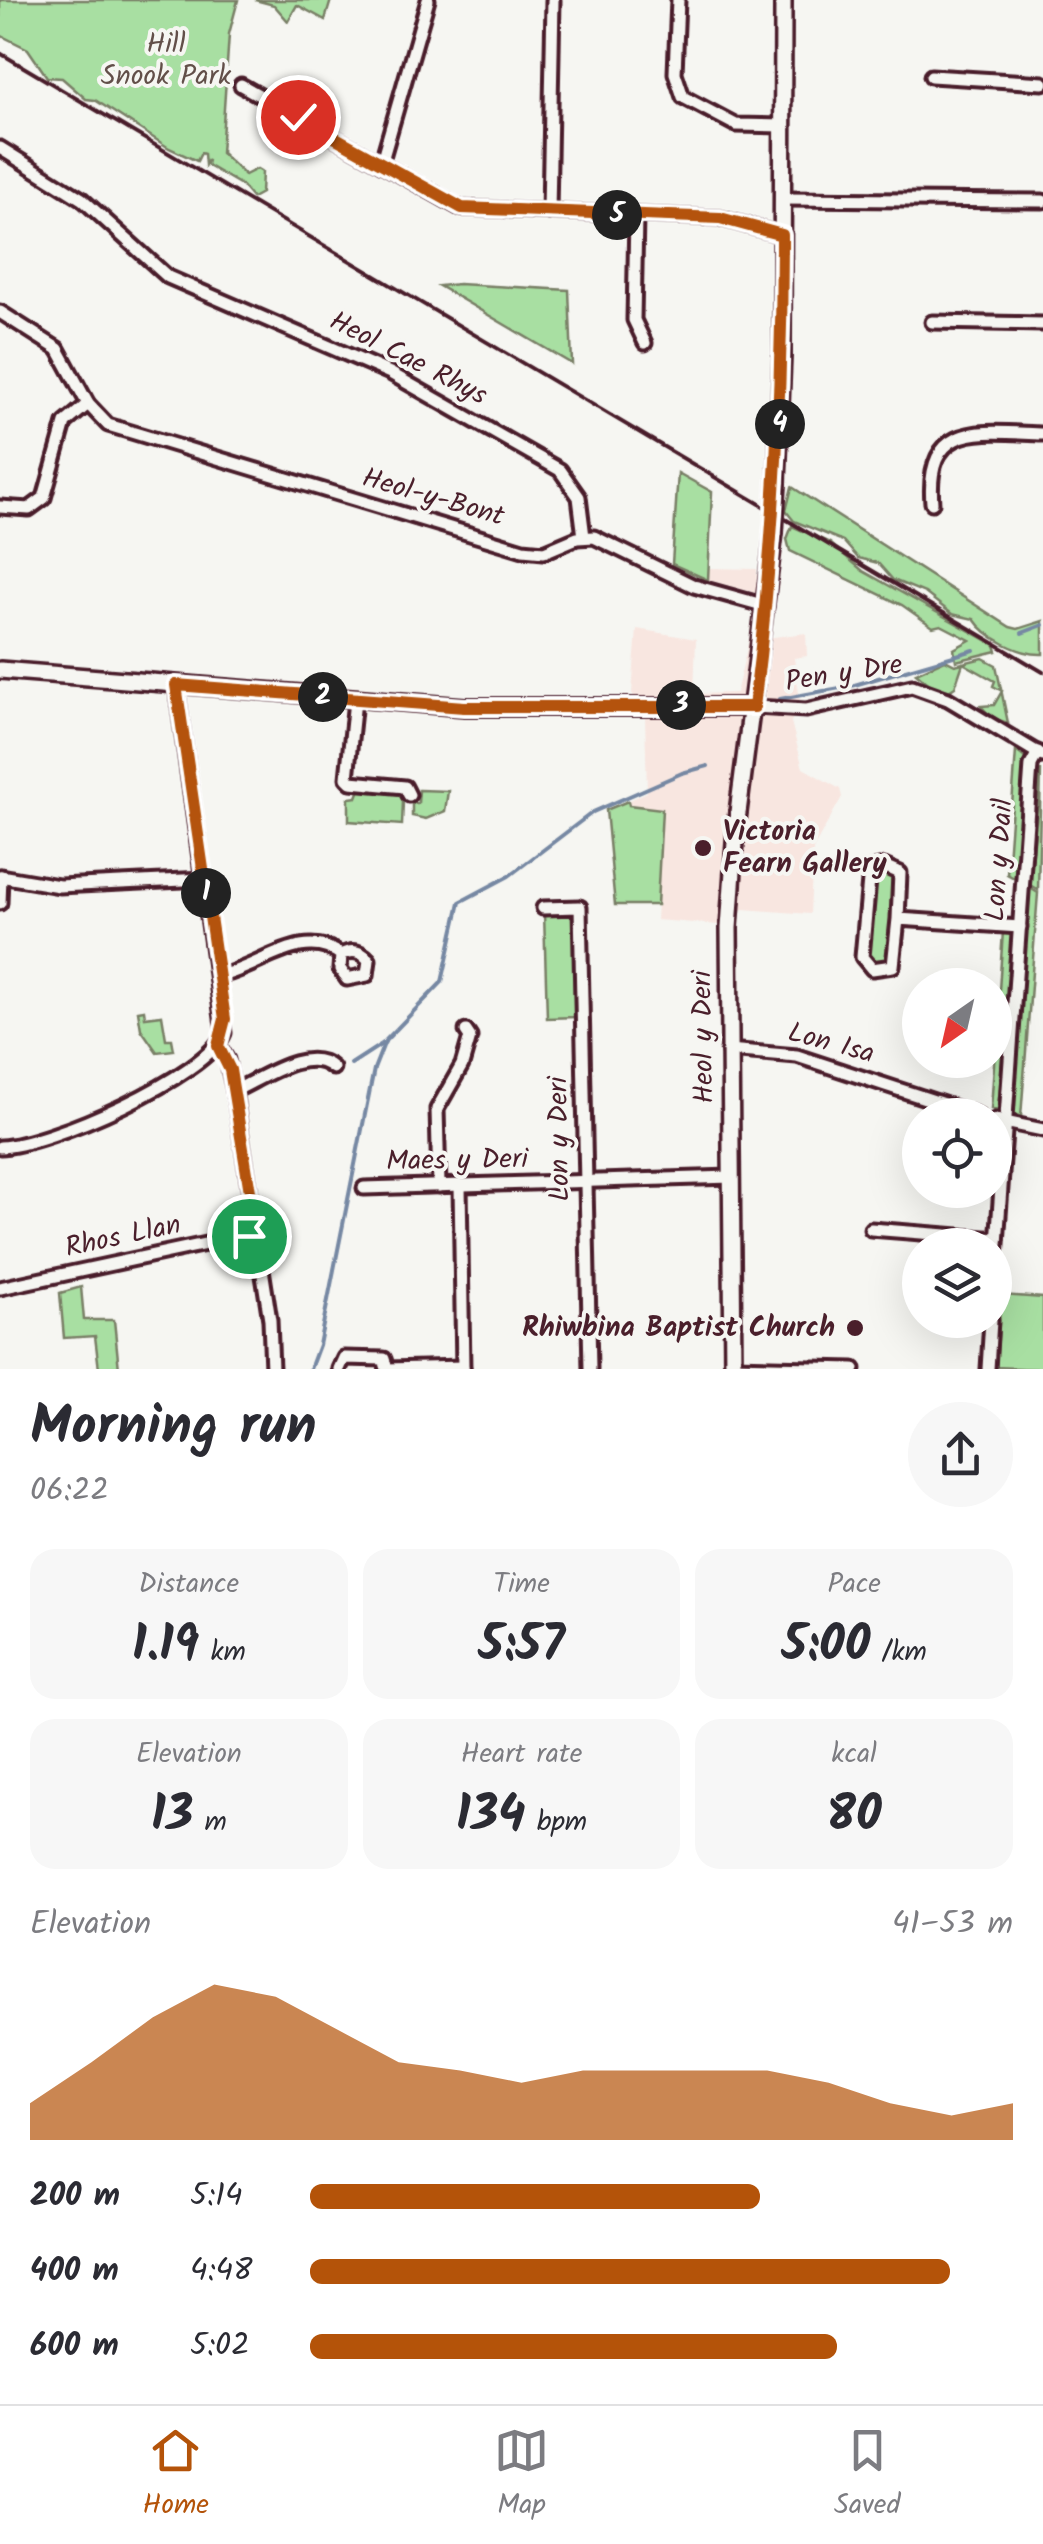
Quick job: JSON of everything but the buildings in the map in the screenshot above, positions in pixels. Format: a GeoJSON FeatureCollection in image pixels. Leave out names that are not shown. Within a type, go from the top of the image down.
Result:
{"type":"FeatureCollection","features":[{"type":"Feature","properties":{"kind":"street"},"geometry":{"type":"LineString","coordinates":[[381,164],[428,0]]}},
{"type":"Feature","properties":{"kind":"street"},"geometry":{"type":"LineString","coordinates":[[549,212],[553,0]]}},
{"type":"Feature","properties":{"kind":"street"},"geometry":{"type":"LineString","coordinates":[[678,0],[675,72],[683,98],[736,124],[782,126]]}},
{"type":"Feature","properties":{"kind":"street","name":"Heol y Deri"},"geometry":{"type":"LineString","coordinates":[[734,1367],[728,1050],[736,828],[754,707],[777,483],[783,0]]}},
{"type":"Feature","properties":{"kind":"street"},"geometry":{"type":"LineString","coordinates":[[931,76],[1043,83]]}},
{"type":"Feature","properties":{"kind":"street"},"geometry":{"type":"LineString","coordinates":[[241,85],[460,208],[720,218],[782,235]]}},
{"type":"Feature","properties":{"kind":"street","name":"Heol Cae Rhys"},"geometry":{"type":"LineString","coordinates":[[0,148],[82,199],[162,273],[390,373],[560,470],[579,497],[584,537]]}},
{"type":"Feature","properties":{"kind":"street"},"geometry":{"type":"LineString","coordinates":[[782,199],[1043,201]]}},
{"type":"Feature","properties":{"kind":"street"},"geometry":{"type":"LineString","coordinates":[[636,216],[633,315],[646,342]]}},
{"type":"Feature","properties":{"kind":"street"},"geometry":{"type":"LineString","coordinates":[[0,312],[58,349],[88,404],[66,423],[44,498],[28,508],[0,507]]}},
{"type":"Feature","properties":{"kind":"street"},"geometry":{"type":"LineString","coordinates":[[932,322],[1043,324]]}},
{"type":"Feature","properties":{"kind":"street","name":"Heol-y-Bont"},"geometry":{"type":"LineString","coordinates":[[88,404],[100,420],[123,430],[523,550],[544,552],[584,537]]}},
{"type":"Feature","properties":{"kind":"street"},"geometry":{"type":"LineString","coordinates":[[932,504],[932,466],[944,446],[976,432],[1043,434]]}},
{"type":"Feature","properties":{"kind":"street"},"geometry":{"type":"LineString","coordinates":[[584,537],[602,539],[694,586],[766,606]]}},
{"type":"Feature","properties":{"kind":"street"},"geometry":{"type":"LineString","coordinates":[[0,670],[492,708],[754,707]]}},
{"type":"Feature","properties":{"kind":"street"},"geometry":{"type":"LineString","coordinates":[[0,1147],[58,1134],[112,1114],[218,1046],[226,1024],[176,685]]}},
{"type":"Feature","properties":{"kind":"street","name":"Pen y Dre"},"geometry":{"type":"LineString","coordinates":[[754,707],[806,710],[912,686],[948,699],[1040,754]]}},
{"type":"Feature","properties":{"kind":"street"},"geometry":{"type":"LineString","coordinates":[[355,700],[347,778],[351,782],[405,787],[409,795]]}},
{"type":"Feature","properties":{"kind":"street","name":"Lon y Dail"},"geometry":{"type":"LineString","coordinates":[[1002,1098],[1032,766],[1040,754]]}},
{"type":"Feature","properties":{"kind":"street"},"geometry":{"type":"LineString","coordinates":[[873,868],[891,868],[900,874],[898,920],[893,966],[867,966],[862,957],[868,872],[873,868]]}},
{"type":"Feature","properties":{"kind":"street"},"geometry":{"type":"LineString","coordinates":[[0,903],[0,876],[59,886],[204,878]]}},
{"type":"Feature","properties":{"kind":"street","name":"Lon y Deri"},"geometry":{"type":"LineString","coordinates":[[542,908],[580,907],[590,1369]]}},
{"type":"Feature","properties":{"kind":"street"},"geometry":{"type":"LineString","coordinates":[[898,920],[1020,927]]}},
{"type":"Feature","properties":{"kind":"street"},"geometry":{"type":"LineString","coordinates":[[219,976],[311,942],[328,945],[341,955]]}},
{"type":"Feature","properties":{"kind":"street"},"geometry":{"type":"LineString","coordinates":[[439,1186],[437,1109],[467,1052],[470,1037],[466,1031]]}},
{"type":"Feature","properties":{"kind":"street"},"geometry":{"type":"LineString","coordinates":[[218,1046],[227,1060],[234,1091],[270,1320],[272,1369]]}},
{"type":"Feature","properties":{"kind":"street","name":"Lon Isa"},"geometry":{"type":"LineString","coordinates":[[728,1050],[797,1056],[925,1098]]}},
{"type":"Feature","properties":{"kind":"street"},"geometry":{"type":"LineString","coordinates":[[234,1091],[310,1057],[333,1068]]}},
{"type":"Feature","properties":{"kind":"street"},"geometry":{"type":"LineString","coordinates":[[1012,1124],[1043,1130]]}},
{"type":"Feature","properties":{"kind":"street","name":"Maes y Deri"},"geometry":{"type":"LineString","coordinates":[[364,1188],[732,1176]]}},
{"type":"Feature","properties":{"kind":"street"},"geometry":{"type":"LineString","coordinates":[[339,1369],[344,1358],[376,1357],[384,1359],[387,1369],[463,1368],[460,1186]]}},
{"type":"Feature","properties":{"kind":"street"},"geometry":{"type":"LineString","coordinates":[[871,1229],[902,1231]]}},
{"type":"Feature","properties":{"kind":"street","name":"Rhos Llan"},"geometry":{"type":"LineString","coordinates":[[0,1288],[257,1234]]}},
{"type":"Feature","properties":{"kind":"street"},"geometry":{"type":"LineString","coordinates":[[988,1369],[990,1338]]}},
{"type":"Feature","properties":{"kind":"street"},"geometry":{"type":"LineString","coordinates":[[734,1367],[854,1369]]}},
{"type":"Feature","properties":{"kind":"shaded area"},"geometry":{"type":"Polygon","coordinates":[[[708,568],[757,569],[756,593],[708,580],[708,568]]]}},
{"type":"Feature","properties":{"kind":"shaded area"},"geometry":{"type":"Polygon","coordinates":[[[637,629],[696,639],[694,694],[736,693],[749,640],[806,633],[807,656],[794,658],[800,701],[791,722],[803,768],[840,789],[842,797],[813,849],[810,914],[743,909],[720,925],[656,920],[662,810],[628,805],[628,801],[647,792],[645,716],[632,693],[637,629]]]}},
{"type":"Feature","properties":{"kind":"green space","name":"Hill Snook Park"},"geometry":{"type":"Polygon","coordinates":[[[0,0],[238,0],[229,34],[221,153],[245,175],[257,169],[262,172],[261,193],[252,198],[241,185],[207,165],[208,160],[205,165],[204,154],[197,161],[169,148],[95,100],[86,99],[62,78],[47,77],[28,49],[0,35],[0,0]]]}},
{"type":"Feature","properties":{"kind":"green space"},"geometry":{"type":"Polygon","coordinates":[[[255,0],[331,0],[325,20],[297,5],[288,21],[274,5],[255,0]]]}},
{"type":"Feature","properties":{"kind":"green space"},"geometry":{"type":"Polygon","coordinates":[[[439,286],[569,290],[572,364],[439,286]]]}},
{"type":"Feature","properties":{"kind":"green space"},"geometry":{"type":"Polygon","coordinates":[[[678,473],[712,492],[708,580],[672,564],[678,473]]]}},
{"type":"Feature","properties":{"kind":"green space"},"geometry":{"type":"Polygon","coordinates":[[[792,487],[1010,627],[1018,629],[1043,621],[1043,654],[1005,644],[974,619],[952,614],[925,593],[893,580],[878,563],[858,558],[843,541],[794,521],[786,511],[792,487]]]}},
{"type":"Feature","properties":{"kind":"green space"},"geometry":{"type":"Polygon","coordinates":[[[792,526],[830,543],[863,571],[995,645],[997,651],[956,661],[954,649],[970,640],[941,625],[933,627],[902,605],[790,551],[787,539],[792,526]]]}},
{"type":"Feature","properties":{"kind":"green space"},"geometry":{"type":"Polygon","coordinates":[[[983,658],[996,665],[1001,691],[993,686],[995,681],[963,663],[983,658]]]}},
{"type":"Feature","properties":{"kind":"green space"},"geometry":{"type":"Polygon","coordinates":[[[945,660],[955,665],[963,663],[955,687],[943,695],[916,673],[945,660]]]}},
{"type":"Feature","properties":{"kind":"green space"},"geometry":{"type":"Polygon","coordinates":[[[1002,692],[1008,723],[992,718],[981,706],[994,705],[1002,692]]]}},
{"type":"Feature","properties":{"kind":"green space"},"geometry":{"type":"Polygon","coordinates":[[[1016,751],[1025,758],[1016,879],[1007,874],[1016,751]]]}},
{"type":"Feature","properties":{"kind":"green space"},"geometry":{"type":"Polygon","coordinates":[[[1041,769],[1038,890],[1030,885],[1041,769]]]}},
{"type":"Feature","properties":{"kind":"green space"},"geometry":{"type":"Polygon","coordinates":[[[361,787],[397,790],[403,801],[402,825],[349,821],[349,798],[357,797],[361,787]]]}},
{"type":"Feature","properties":{"kind":"green space"},"geometry":{"type":"Polygon","coordinates":[[[419,790],[448,791],[445,811],[426,819],[412,816],[412,803],[418,803],[419,790]]]}},
{"type":"Feature","properties":{"kind":"green space"},"geometry":{"type":"Polygon","coordinates":[[[628,801],[629,805],[662,809],[657,905],[615,905],[606,810],[628,801]]]}},
{"type":"Feature","properties":{"kind":"green space"},"geometry":{"type":"Polygon","coordinates":[[[878,870],[892,872],[897,880],[888,963],[872,964],[866,955],[871,878],[878,870]]]}},
{"type":"Feature","properties":{"kind":"green space"},"geometry":{"type":"Polygon","coordinates":[[[1030,888],[1038,893],[1021,1117],[1012,1113],[1030,888]]]}},
{"type":"Feature","properties":{"kind":"green space"},"geometry":{"type":"Polygon","coordinates":[[[573,911],[576,1017],[547,1018],[544,912],[573,911]]]}},
{"type":"Feature","properties":{"kind":"green space"},"geometry":{"type":"Polygon","coordinates":[[[1003,931],[1012,935],[1009,968],[1001,968],[1003,931]]]}},
{"type":"Feature","properties":{"kind":"green space"},"geometry":{"type":"Polygon","coordinates":[[[144,1010],[145,1017],[162,1015],[166,1039],[172,1039],[174,1050],[157,1052],[141,1029],[138,1011],[144,1010]]]}},
{"type":"Feature","properties":{"kind":"green space"},"geometry":{"type":"Polygon","coordinates":[[[993,1078],[1001,1078],[999,1098],[992,1098],[993,1078]]]}},
{"type":"Feature","properties":{"kind":"green space"},"geometry":{"type":"Polygon","coordinates":[[[81,1287],[84,1320],[114,1320],[119,1369],[99,1369],[95,1336],[64,1338],[60,1293],[81,1287]]]}},
{"type":"Feature","properties":{"kind":"green space"},"geometry":{"type":"Polygon","coordinates":[[[1012,1296],[1043,1298],[1043,1369],[996,1367],[998,1338],[1012,1338],[1012,1296]]]}},
{"type":"Feature","properties":{"kind":"waterway"},"geometry":{"type":"LineString","coordinates":[[1022,633],[1043,625]]}},
{"type":"Feature","properties":{"kind":"waterway"},"geometry":{"type":"LineString","coordinates":[[780,699],[851,686],[974,650]]}},
{"type":"Feature","properties":{"kind":"waterway"},"geometry":{"type":"LineString","coordinates":[[310,1369],[319,1345],[374,1069],[385,1041],[442,982],[460,902],[509,876],[593,812],[682,773],[708,766]]}},
{"type":"Feature","properties":{"kind":"waterway"},"geometry":{"type":"LineString","coordinates":[[351,1064],[385,1042]]}},
{"type":"Feature","properties":{"kind":"railway"},"geometry":{"type":"LineString","coordinates":[[0,53],[1043,672]]}},
{"type":"Feature","properties":{"kind":"place","name":"Victoria Fearn Gallery"},"geometry":{"type":"Point","coordinates":[703,848]}},
{"type":"Feature","properties":{"kind":"place","name":"Rhiwbina Baptist Church"},"geometry":{"type":"Point","coordinates":[855,1328]}},
{"type":"Feature","properties":{"kind":"route"},"geometry":{"type":"LineString","coordinates":[[249,1236],[257,1234],[230,1070],[218,1046],[225,1019],[176,685],[464,707],[754,707],[774,534],[780,418],[782,235],[720,218],[462,208],[298,117]]}}]}
